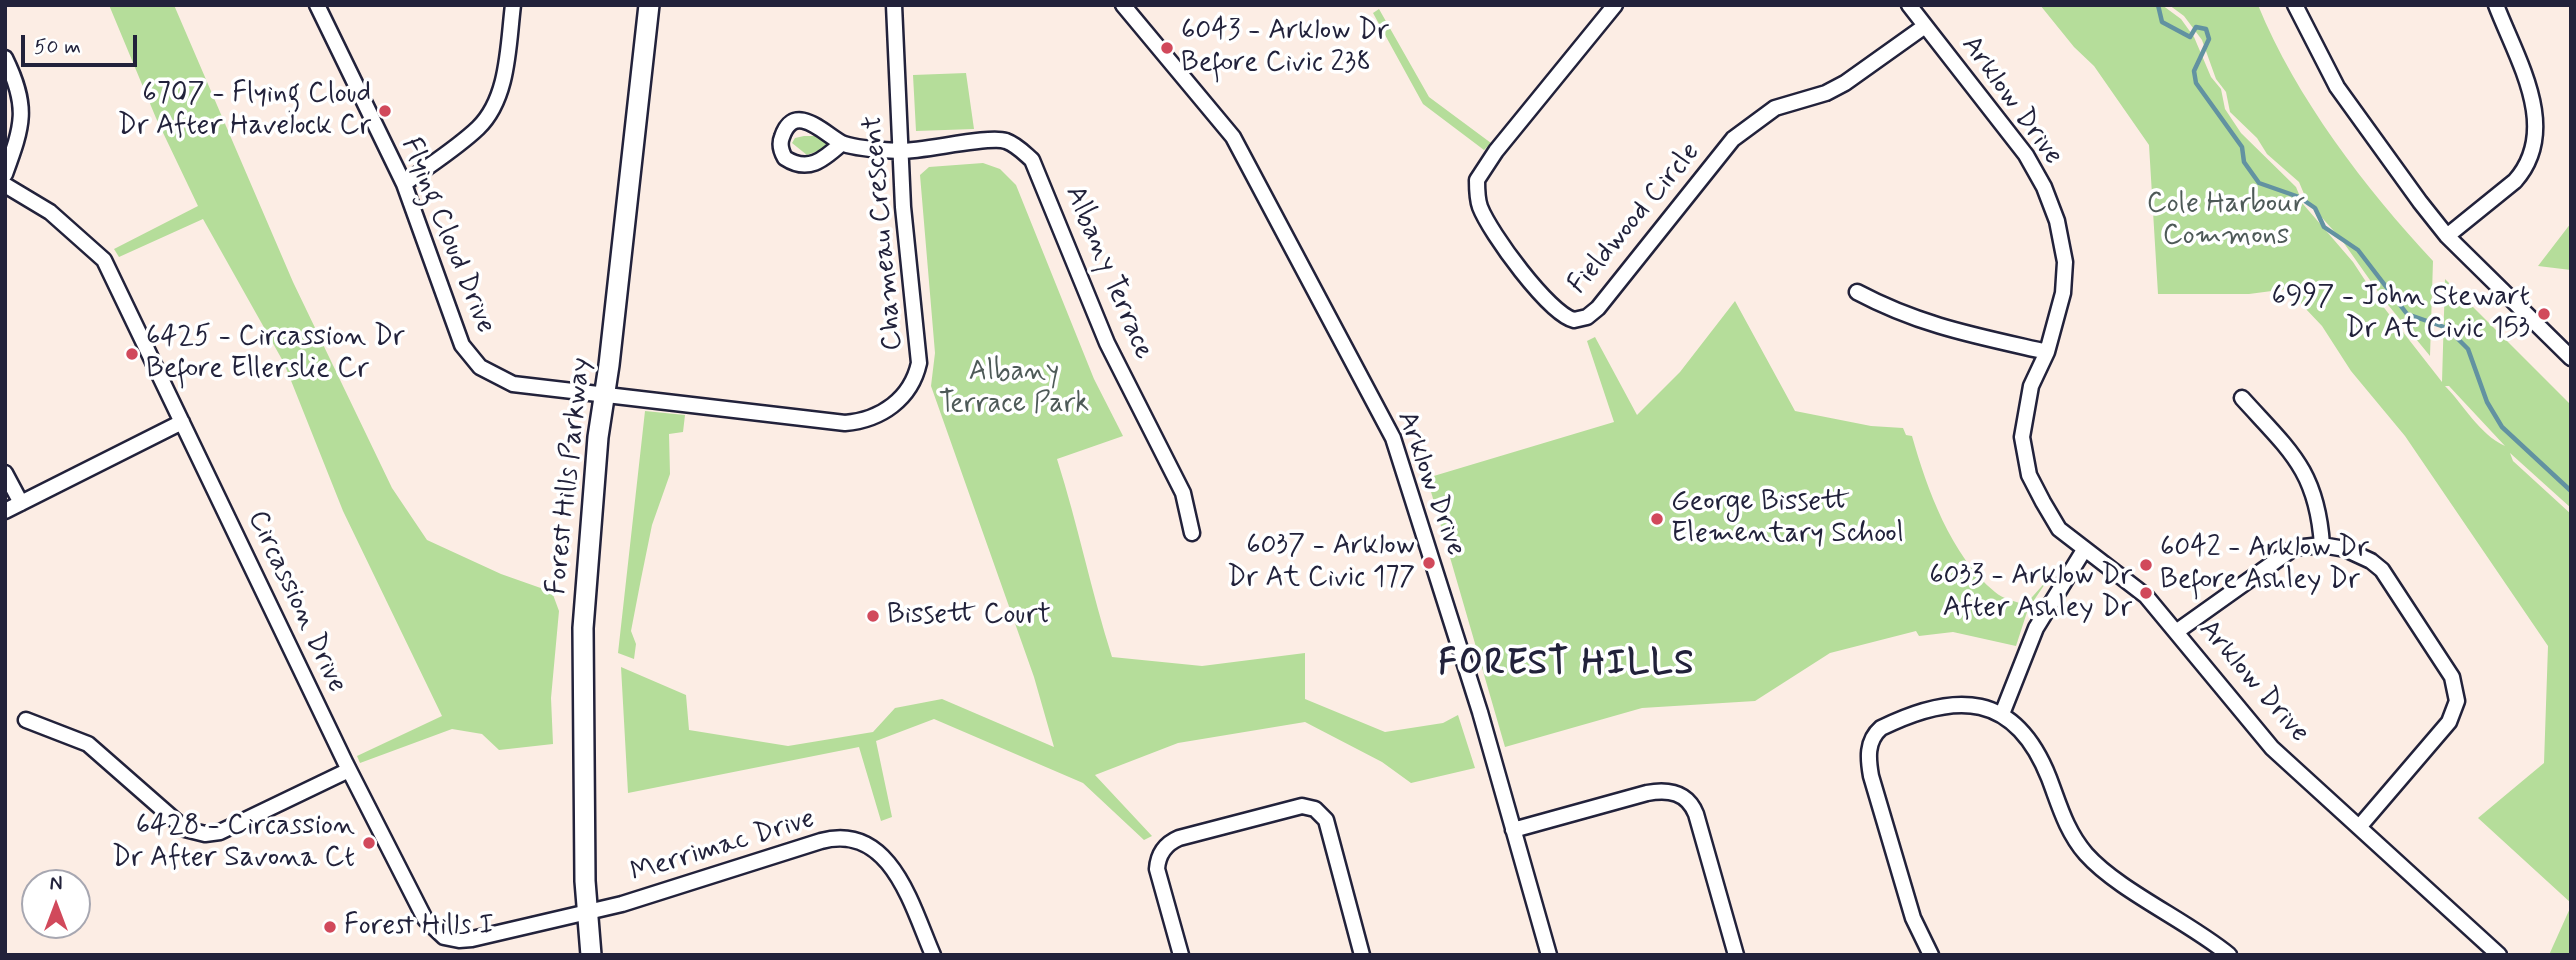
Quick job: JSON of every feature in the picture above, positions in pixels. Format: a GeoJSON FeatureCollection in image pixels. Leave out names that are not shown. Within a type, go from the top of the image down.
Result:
{"type":"FeatureCollection","features":[{"type":"Feature","properties":{"kind":"main road","name":"Forest Hills Parkway"},"geometry":{"type":"LineString","coordinates":[[591,955],[587,912],[582,648],[603,394],[649,5]]}},
{"type":"Feature","properties":{"kind":"street","name":"Flying Cloud Drive"},"geometry":{"type":"LineString","coordinates":[[317,5],[404,184],[456,333],[473,360],[490,375],[513,384],[603,394]]}},
{"type":"Feature","properties":{"kind":"street"},"geometry":{"type":"LineString","coordinates":[[404,184],[479,128],[492,109],[504,77],[513,5]]}},
{"type":"Feature","properties":{"kind":"street","name":"Chameau Crescent"},"geometry":{"type":"LineString","coordinates":[[603,394],[845,423],[869,419],[894,405],[915,379],[919,357],[900,151],[894,5]]}},
{"type":"Feature","properties":{"kind":"street","name":"Arklow Drive"},"geometry":{"type":"LineString","coordinates":[[1123,5],[1233,137],[1393,438],[1549,955]]}},
{"type":"Feature","properties":{"kind":"street","name":"Fieldwood Circle"},"geometry":{"type":"LineString","coordinates":[[1615,5],[1496,151],[1477,180],[1481,210],[1518,265],[1552,307],[1574,320],[1587,317],[1598,308],[1733,139],[1751,123],[1775,108],[1826,93],[1845,83],[1925,26]]}},
{"type":"Feature","properties":{"kind":"street","name":"Arklow Drive"},"geometry":{"type":"LineString","coordinates":[[1909,5],[2026,155],[2049,198],[2062,244],[2065,272],[2047,352],[2031,386],[2022,437],[2034,484],[2059,529],[2146,596],[2257,732],[2499,955]]}},
{"type":"Feature","properties":{"kind":"street"},"geometry":{"type":"LineString","coordinates":[[2295,5],[2337,87],[2447,236],[2571,358]]}},
{"type":"Feature","properties":{"kind":"street"},"geometry":{"type":"LineString","coordinates":[[2447,236],[2515,181],[2524,171],[2533,150],[2537,124],[2534,106],[2496,5]]}},
{"type":"Feature","properties":{"kind":"street"},"geometry":{"type":"LineString","coordinates":[[5,58],[20,91],[23,116],[5,174]]}},
{"type":"Feature","properties":{"kind":"street","name":"Albany Terrace"},"geometry":{"type":"LineString","coordinates":[[841,144],[900,151],[1003,140],[1020,148],[1032,160],[1107,343],[1184,493],[1192,533]]}},
{"type":"Feature","properties":{"kind":"street","name":"Circassion Drive"},"geometry":{"type":"LineString","coordinates":[[5,185],[50,212],[104,260],[349,770],[418,907],[434,931],[452,940],[472,939],[587,912]]}},
{"type":"Feature","properties":{"kind":"street"},"geometry":{"type":"LineString","coordinates":[[1857,292],[1898,314],[1925,323],[2047,352]]}},
{"type":"Feature","properties":{"kind":"street"},"geometry":{"type":"LineString","coordinates":[[2242,398],[2300,462],[2320,511],[2322,545]]}},
{"type":"Feature","properties":{"kind":"street"},"geometry":{"type":"LineString","coordinates":[[5,511],[182,422]]}},
{"type":"Feature","properties":{"kind":"street"},"geometry":{"type":"LineString","coordinates":[[5,473],[20,503]]}},
{"type":"Feature","properties":{"kind":"street"},"geometry":{"type":"LineString","coordinates":[[2176,632],[2289,550],[2322,545],[2355,552],[2382,570],[2452,677],[2457,692],[2456,709],[2449,722],[2360,826]]}},
{"type":"Feature","properties":{"kind":"street"},"geometry":{"type":"LineString","coordinates":[[2002,714],[2036,628],[2084,550]]}},
{"type":"Feature","properties":{"kind":"street"},"geometry":{"type":"LineString","coordinates":[[1931,955],[1913,918],[1888,836],[1871,776],[1870,745],[1881,728],[1947,705],[1980,705],[2002,714],[2023,731],[2048,776],[2065,823],[2085,853],[2118,879],[2229,955]]}},
{"type":"Feature","properties":{"kind":"street"},"geometry":{"type":"LineString","coordinates":[[26,720],[88,744],[180,825],[199,834],[220,832],[349,770]]}},
{"type":"Feature","properties":{"kind":"street"},"geometry":{"type":"LineString","coordinates":[[1513,830],[1647,793],[1666,790],[1682,796],[1696,814],[1736,955]]}},
{"type":"Feature","properties":{"kind":"street"},"geometry":{"type":"LineString","coordinates":[[1181,955],[1157,869],[1164,848],[1180,838],[1306,806],[1319,811],[1326,820],[1362,955]]}},
{"type":"Feature","properties":{"kind":"street","name":"Merrimac Drive"},"geometry":{"type":"LineString","coordinates":[[587,912],[821,841],[844,838],[878,850],[890,864],[933,955]]}},
{"type":"Feature","properties":{"kind":"green space"},"geometry":{"type":"Polygon","coordinates":[[[109,5],[174,5],[293,282],[392,488],[427,540],[501,574],[552,592],[559,611],[551,698],[553,744],[499,750],[482,734],[452,729],[360,763],[357,756],[442,716],[343,511],[284,363],[203,219],[119,257],[114,249],[198,206],[156,118],[109,5]]]}},
{"type":"Feature","properties":{"kind":"green space","name":"Cole Harbour Commons"},"geometry":{"type":"Polygon","coordinates":[[[2040,5],[2162,5],[2181,19],[2194,37],[2211,77],[2221,89],[2225,109],[2241,133],[2296,187],[2303,204],[2353,262],[2378,300],[2442,382],[2445,279],[2571,405],[2571,508],[2510,453],[2513,461],[2571,514],[2571,903],[2478,818],[2544,763],[2548,646],[2405,436],[2351,371],[2322,326],[2287,289],[2249,294],[2158,294],[2149,145],[2094,66],[2074,47],[2040,5]],[[2445,386],[2487,434],[2505,446],[2449,386],[2445,386]]]}},
{"type":"Feature","properties":{"kind":"green space","name":"Cole Harbour Commons"},"geometry":{"type":"Polygon","coordinates":[[[2169,5],[2258,5],[2312,108],[2382,203],[2433,261],[2430,356],[2384,300],[2341,239],[2307,201],[2299,182],[2267,154],[2257,138],[2230,112],[2226,92],[2216,79],[2202,40],[2184,16],[2169,5]]]}},
{"type":"Feature","properties":{"kind":"green space"},"geometry":{"type":"Polygon","coordinates":[[[1379,9],[1429,97],[1491,143],[1484,150],[1423,104],[1373,13],[1379,9]]]}},
{"type":"Feature","properties":{"kind":"green space"},"geometry":{"type":"Polygon","coordinates":[[[966,73],[974,129],[916,131],[913,75],[966,73]]]}},
{"type":"Feature","properties":{"kind":"green space"},"geometry":{"type":"Polygon","coordinates":[[[817,136],[834,145],[807,155],[792,143],[795,138],[817,136]]]}},
{"type":"Feature","properties":{"kind":"green space","name":"Albany Terrace Park"},"geometry":{"type":"Polygon","coordinates":[[[983,163],[1000,169],[1016,185],[1094,379],[1123,436],[1057,459],[1112,657],[1202,666],[1305,653],[1305,699],[1385,732],[1443,723],[1458,715],[1475,768],[1411,783],[1382,762],[1305,722],[1178,743],[1095,775],[1152,836],[1144,840],[1083,783],[934,719],[876,741],[892,817],[881,821],[859,747],[628,793],[621,667],[686,695],[689,730],[788,746],[873,732],[895,708],[942,699],[1054,747],[1034,677],[931,386],[935,353],[920,175],[929,167],[983,163]]]}},
{"type":"Feature","properties":{"kind":"green space"},"geometry":{"type":"Polygon","coordinates":[[[2571,223],[2571,270],[2538,266],[2571,223]]]}},
{"type":"Feature","properties":{"kind":"green space"},"geometry":{"type":"Polygon","coordinates":[[[1735,301],[1795,411],[1871,426],[1903,428],[1906,435],[1912,436],[1933,499],[1953,541],[1979,577],[1995,592],[2025,605],[2049,578],[2028,609],[2016,646],[1953,632],[1919,636],[1916,631],[1830,653],[1755,701],[1642,708],[1505,747],[1427,478],[1614,422],[1587,341],[1595,337],[1637,415],[1680,372],[1735,301]]]}},
{"type":"Feature","properties":{"kind":"green space"},"geometry":{"type":"Polygon","coordinates":[[[645,411],[685,415],[683,432],[669,434],[670,474],[652,525],[631,631],[636,644],[634,659],[618,653],[645,411]]]}},
{"type":"Feature","properties":{"kind":"green space"},"geometry":{"type":"Polygon","coordinates":[[[2571,906],[2571,955],[2549,955],[2571,906]]]}},
{"type":"Feature","properties":{"kind":"waterway"},"geometry":{"type":"LineString","coordinates":[[2158,5],[2162,22],[2190,37],[2196,27],[2206,29],[2209,39],[2194,71],[2196,83],[2242,147],[2244,162],[2259,183],[2299,197],[2315,208],[2324,227],[2358,250],[2407,314],[2447,328],[2468,349],[2487,402],[2502,427],[2571,491]]}},
{"type":"Feature","properties":{"kind":"place","name":"6043 - Arklow Dr Before Civic 238"},"geometry":{"type":"Point","coordinates":[1167,48]}},
{"type":"Feature","properties":{"kind":"place","name":"6707 - Flying Cloud Dr After Havelock Cr"},"geometry":{"type":"Point","coordinates":[385,111]}},
{"type":"Feature","properties":{"kind":"place","name":"6997 - John Stewart Dr At Civic 153"},"geometry":{"type":"Point","coordinates":[2544,314]}},
{"type":"Feature","properties":{"kind":"place","name":"6425 - Circassion Dr Before Ellerslie Cr"},"geometry":{"type":"Point","coordinates":[132,354]}},
{"type":"Feature","properties":{"kind":"place","name":"George Bissett Elementary School"},"geometry":{"type":"Point","coordinates":[1657,519]}},
{"type":"Feature","properties":{"kind":"place","name":"6037 - Arklow Dr At Civic 177"},"geometry":{"type":"Point","coordinates":[1429,563]}},
{"type":"Feature","properties":{"kind":"place","name":"6042 - Arklow Dr Before Ashley Dr"},"geometry":{"type":"Point","coordinates":[2146,565]}},
{"type":"Feature","properties":{"kind":"place","name":"6033 - Arklow Dr After Ashley Dr"},"geometry":{"type":"Point","coordinates":[2146,593]}},
{"type":"Feature","properties":{"kind":"place","name":"Bissett Court"},"geometry":{"type":"Point","coordinates":[873,616]}},
{"type":"Feature","properties":{"kind":"place","name":"6428 - Circassion Dr After Savona Ct"},"geometry":{"type":"Point","coordinates":[369,843]}},
{"type":"Feature","properties":{"kind":"place","name":"Forest Hills I"},"geometry":{"type":"Point","coordinates":[330,927]}},
{"type":"Feature","properties":{"kind":"district","name":"FOREST HILLS"},"geometry":{"type":"Point","coordinates":[1567,666]}}]}
